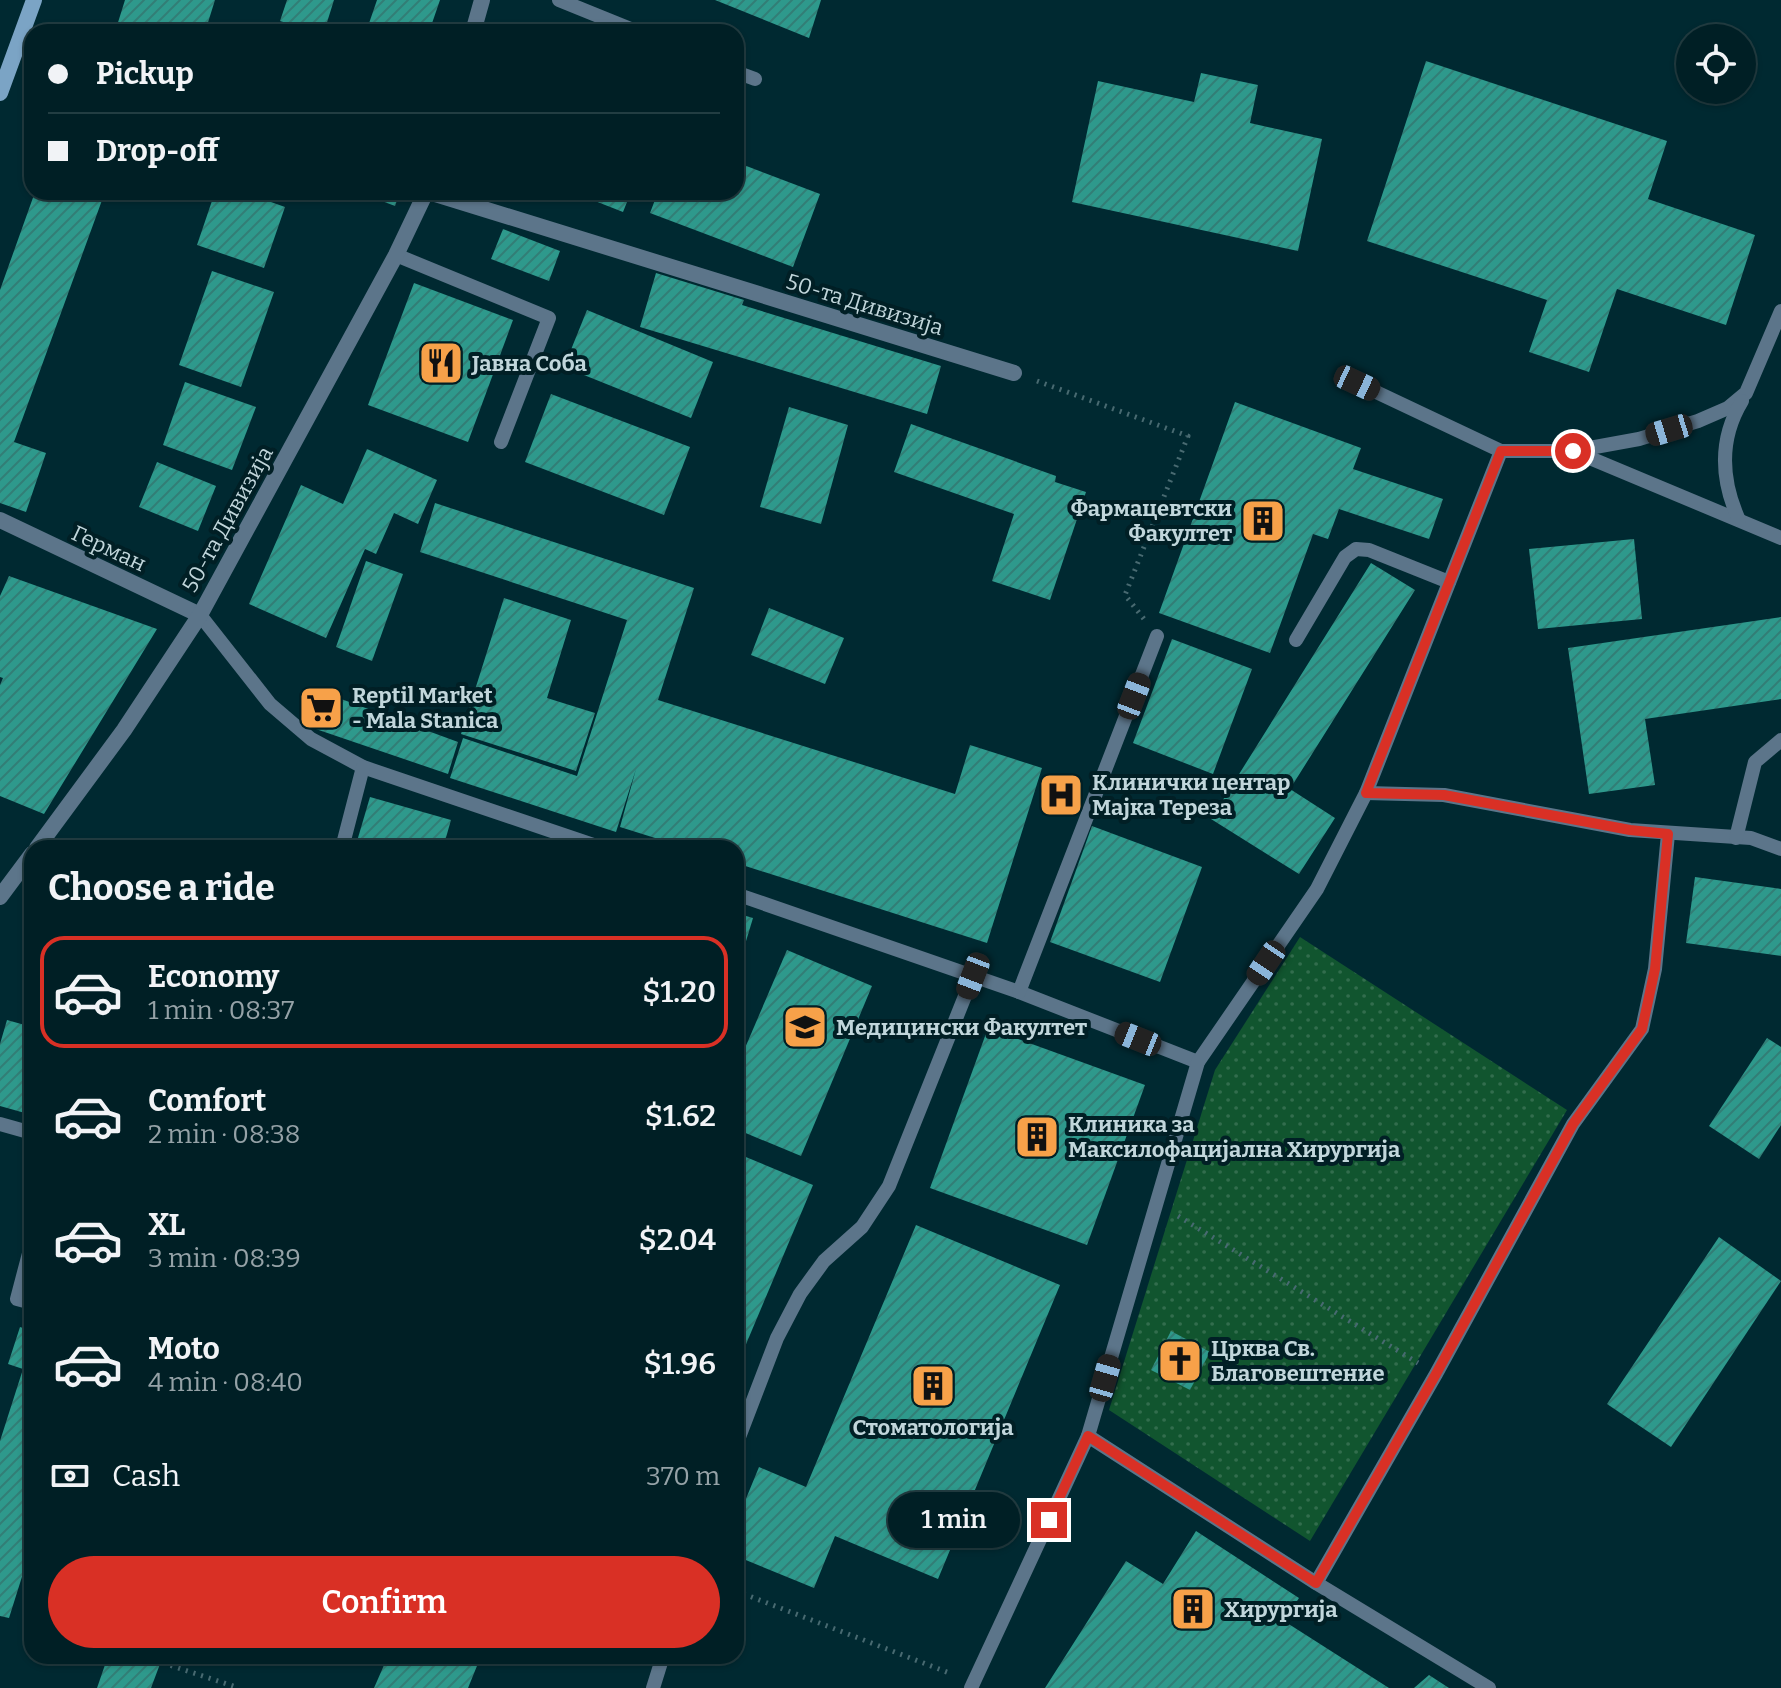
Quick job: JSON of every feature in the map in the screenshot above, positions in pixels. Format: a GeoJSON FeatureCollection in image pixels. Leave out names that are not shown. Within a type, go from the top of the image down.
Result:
{"type":"FeatureCollection","features":[{"type":"Feature","properties":{"kind":"street"},"geometry":{"type":"LineString","coordinates":[[25,24],[34,0]]}},
{"type":"Feature","properties":{"kind":"street"},"geometry":{"type":"LineString","coordinates":[[475,24],[482,0]]}},
{"type":"Feature","properties":{"kind":"street"},"geometry":{"type":"LineString","coordinates":[[0,93],[24,27]]}},
{"type":"Feature","properties":{"kind":"street","name":"50-та Дивизија"},"geometry":{"type":"LineString","coordinates":[[43,840],[124,730],[200,615],[424,200]]}},
{"type":"Feature","properties":{"kind":"street","name":"50-та Дивизија"},"geometry":{"type":"LineString","coordinates":[[454,200],[1014,373]]}},
{"type":"Feature","properties":{"kind":"street","name":"Герман"},"geometry":{"type":"LineString","coordinates":[[0,520],[200,615]]}},
{"type":"Feature","properties":{"kind":"street"},"geometry":{"type":"LineString","coordinates":[[0,897],[24,865]]}},
{"type":"Feature","properties":{"kind":"lane"},"geometry":{"type":"LineString","coordinates":[[559,0],[618,24]]}},
{"type":"Feature","properties":{"kind":"lane"},"geometry":{"type":"LineString","coordinates":[[744,75],[755,79]]}},
{"type":"Feature","properties":{"kind":"lane"},"geometry":{"type":"LineString","coordinates":[[396,255],[549,318],[501,442]]}},
{"type":"Feature","properties":{"kind":"lane"},"geometry":{"type":"LineString","coordinates":[[1739,520],[1725,479],[1727,434],[1781,311]]}},
{"type":"Feature","properties":{"kind":"lane"},"geometry":{"type":"LineString","coordinates":[[1357,383],[1501,451],[1573,451],[1639,439],[1698,421],[1728,408],[1746,393]]}},
{"type":"Feature","properties":{"kind":"lane"},"geometry":{"type":"LineString","coordinates":[[972,1685],[1088,1436],[1198,1062],[1317,889],[1366,793],[1501,451]]}},
{"type":"Feature","properties":{"kind":"lane"},"geometry":{"type":"LineString","coordinates":[[1573,451],[1781,538]]}},
{"type":"Feature","properties":{"kind":"lane"},"geometry":{"type":"LineString","coordinates":[[1296,640],[1345,557],[1356,549],[1369,550],[1449,582]]}},
{"type":"Feature","properties":{"kind":"lane"},"geometry":{"type":"LineString","coordinates":[[200,615],[270,704],[311,739],[363,767],[578,840]]}},
{"type":"Feature","properties":{"kind":"lane"},"geometry":{"type":"LineString","coordinates":[[1019,992],[1157,636]]}},
{"type":"Feature","properties":{"kind":"lane"},"geometry":{"type":"LineString","coordinates":[[1736,838],[1755,762],[1781,740]]}},
{"type":"Feature","properties":{"kind":"lane"},"geometry":{"type":"LineString","coordinates":[[344,840],[363,767]]}},
{"type":"Feature","properties":{"kind":"lane"},"geometry":{"type":"LineString","coordinates":[[1366,793],[1444,795],[1630,830],[1751,838],[1781,849]]}},
{"type":"Feature","properties":{"kind":"lane"},"geometry":{"type":"LineString","coordinates":[[1316,1583],[1436,1374],[1573,1124],[1642,1029],[1655,969],[1668,834]]}},
{"type":"Feature","properties":{"kind":"lane"},"geometry":{"type":"LineString","coordinates":[[744,897],[1019,992],[1198,1062]]}},
{"type":"Feature","properties":{"kind":"lane"},"geometry":{"type":"LineString","coordinates":[[744,1424],[777,1338],[800,1294],[824,1261],[862,1227],[889,1186],[973,976]]}},
{"type":"Feature","properties":{"kind":"lane"},"geometry":{"type":"LineString","coordinates":[[0,1124],[24,1131]]}},
{"type":"Feature","properties":{"kind":"lane"},"geometry":{"type":"LineString","coordinates":[[24,1272],[17,1299],[24,1301]]}},
{"type":"Feature","properties":{"kind":"lane"},"geometry":{"type":"LineString","coordinates":[[1088,1436],[1316,1583],[1489,1688]]}},
{"type":"Feature","properties":{"kind":"lane"},"geometry":{"type":"LineString","coordinates":[[653,1688],[660,1664]]}},
{"type":"Feature","properties":{"kind":"path"},"geometry":{"type":"LineString","coordinates":[[1014,373],[1188,436],[1125,595],[1157,636]]}},
{"type":"Feature","properties":{"kind":"path"},"geometry":{"type":"LineString","coordinates":[[1156,1202],[1436,1374]]}},
{"type":"Feature","properties":{"kind":"path"},"geometry":{"type":"LineString","coordinates":[[744,1594],[972,1685]]}},
{"type":"Feature","properties":{"kind":"path"},"geometry":{"type":"LineString","coordinates":[[166,1664],[239,1688]]}},
{"type":"Feature","properties":{"kind":"green space"},"geometry":{"type":"Polygon","coordinates":[[[1300,937],[1567,1110],[1310,1541],[1109,1410],[1215,1070],[1300,937]]]}},
{"type":"Feature","properties":{"kind":"building"},"geometry":{"type":"Polygon","coordinates":[[[125,0],[215,0],[208,24],[118,24],[125,0]]]}},
{"type":"Feature","properties":{"kind":"building"},"geometry":{"type":"Polygon","coordinates":[[[287,0],[334,0],[326,24],[280,21],[287,0]]]}},
{"type":"Feature","properties":{"kind":"building"},"geometry":{"type":"Polygon","coordinates":[[[377,0],[440,0],[432,24],[369,24],[377,0]]]}},
{"type":"Feature","properties":{"kind":"building"},"geometry":{"type":"Polygon","coordinates":[[[715,0],[821,0],[809,38],[715,0]]]}},
{"type":"Feature","properties":{"kind":"building"},"geometry":{"type":"Polygon","coordinates":[[[1426,61],[1667,141],[1648,199],[1755,235],[1726,325],[1617,289],[1589,372],[1529,352],[1547,300],[1367,241],[1426,61]]]}},
{"type":"Feature","properties":{"kind":"building"},"geometry":{"type":"Polygon","coordinates":[[[1201,73],[1258,85],[1250,123],[1322,139],[1298,251],[1072,202],[1098,81],[1194,102],[1201,73]]]}},
{"type":"Feature","properties":{"kind":"building"},"geometry":{"type":"Polygon","coordinates":[[[744,165],[820,194],[793,267],[650,213],[655,200],[744,200],[744,165]]]}},
{"type":"Feature","properties":{"kind":"building"},"geometry":{"type":"Polygon","coordinates":[[[32,200],[102,200],[14,442],[46,453],[26,512],[0,503],[0,290],[32,200]]]}},
{"type":"Feature","properties":{"kind":"building"},"geometry":{"type":"Polygon","coordinates":[[[212,200],[265,200],[285,207],[264,268],[197,245],[212,200]]]}},
{"type":"Feature","properties":{"kind":"building"},"geometry":{"type":"Polygon","coordinates":[[[379,200],[397,200],[395,206],[379,200]]]}},
{"type":"Feature","properties":{"kind":"building"},"geometry":{"type":"Polygon","coordinates":[[[592,200],[628,200],[623,212],[592,200]]]}},
{"type":"Feature","properties":{"kind":"building"},"geometry":{"type":"Polygon","coordinates":[[[503,229],[560,251],[549,281],[491,259],[503,229]]]}},
{"type":"Feature","properties":{"kind":"building"},"geometry":{"type":"Polygon","coordinates":[[[212,271],[274,292],[241,387],[179,365],[212,271]]]}},
{"type":"Feature","properties":{"kind":"building"},"geometry":{"type":"Polygon","coordinates":[[[656,273],[744,300],[742,305],[941,366],[927,414],[640,327],[656,273]]]}},
{"type":"Feature","properties":{"kind":"building","name":"Јавна Соба"},"geometry":{"type":"Polygon","coordinates":[[[414,283],[513,320],[468,442],[368,405],[414,283]]]}},
{"type":"Feature","properties":{"kind":"building"},"geometry":{"type":"Polygon","coordinates":[[[587,310],[713,362],[691,418],[564,367],[587,310]]]}},
{"type":"Feature","properties":{"kind":"building"},"geometry":{"type":"Polygon","coordinates":[[[185,382],[256,407],[232,470],[163,445],[185,382]]]}},
{"type":"Feature","properties":{"kind":"building"},"geometry":{"type":"Polygon","coordinates":[[[551,394],[690,447],[664,515],[525,462],[551,394]]]}},
{"type":"Feature","properties":{"kind":"building","name":"Фармацевтски Факултет"},"geometry":{"type":"Polygon","coordinates":[[[1235,402],[1361,448],[1353,469],[1443,499],[1429,539],[1339,509],[1328,539],[1313,534],[1270,653],[1159,613],[1235,402]]]}},
{"type":"Feature","properties":{"kind":"building"},"geometry":{"type":"Polygon","coordinates":[[[789,407],[848,425],[821,524],[760,507],[789,407]]]}},
{"type":"Feature","properties":{"kind":"building"},"geometry":{"type":"Polygon","coordinates":[[[911,424],[1056,476],[1055,482],[1086,492],[1050,600],[992,581],[1014,514],[894,472],[911,424]]]}},
{"type":"Feature","properties":{"kind":"building"},"geometry":{"type":"Polygon","coordinates":[[[367,449],[437,480],[418,524],[394,513],[376,554],[365,549],[326,638],[249,604],[301,485],[343,504],[367,449]]]}},
{"type":"Feature","properties":{"kind":"building"},"geometry":{"type":"Polygon","coordinates":[[[157,462],[216,486],[198,531],[139,507],[157,462]]]}},
{"type":"Feature","properties":{"kind":"building"},"geometry":{"type":"Polygon","coordinates":[[[435,503],[694,588],[658,700],[955,794],[970,745],[1042,768],[987,943],[744,866],[744,840],[661,840],[620,827],[636,769],[616,832],[450,778],[463,738],[577,776],[627,620],[420,552],[435,503]]]}},
{"type":"Feature","properties":{"kind":"building"},"geometry":{"type":"Polygon","coordinates":[[[1634,539],[1642,619],[1538,629],[1529,549],[1634,539]]]}},
{"type":"Feature","properties":{"kind":"building"},"geometry":{"type":"Polygon","coordinates":[[[366,561],[403,574],[372,661],[336,647],[366,561]]]}},
{"type":"Feature","properties":{"kind":"building"},"geometry":{"type":"Polygon","coordinates":[[[1371,563],[1415,590],[1290,789],[1335,818],[1299,874],[1211,819],[1371,563]]]}},
{"type":"Feature","properties":{"kind":"building"},"geometry":{"type":"Polygon","coordinates":[[[9,576],[157,629],[44,814],[0,796],[0,685],[3,678],[0,677],[0,596],[9,576]]]}},
{"type":"Feature","properties":{"kind":"building"},"geometry":{"type":"Polygon","coordinates":[[[504,598],[571,620],[547,698],[595,713],[576,771],[461,734],[504,598]]]}},
{"type":"Feature","properties":{"kind":"building"},"geometry":{"type":"Polygon","coordinates":[[[769,608],[844,638],[825,684],[751,655],[769,608]]]}},
{"type":"Feature","properties":{"kind":"building"},"geometry":{"type":"Polygon","coordinates":[[[1781,617],[1781,699],[1645,719],[1655,785],[1589,794],[1568,648],[1781,617]]]}},
{"type":"Feature","properties":{"kind":"building"},"geometry":{"type":"Polygon","coordinates":[[[1172,639],[1252,669],[1213,774],[1133,743],[1172,639]]]}},
{"type":"Feature","properties":{"kind":"building"},"geometry":{"type":"Polygon","coordinates":[[[314,689],[458,742],[448,774],[304,725],[314,689]]]}},
{"type":"Feature","properties":{"kind":"building"},"geometry":{"type":"Polygon","coordinates":[[[370,797],[451,820],[445,840],[357,840],[370,797]]]}},
{"type":"Feature","properties":{"kind":"building"},"geometry":{"type":"Polygon","coordinates":[[[1092,826],[1202,867],[1160,982],[1050,942],[1092,826]]]}},
{"type":"Feature","properties":{"kind":"building"},"geometry":{"type":"Polygon","coordinates":[[[1695,877],[1781,889],[1781,956],[1686,943],[1695,877]]]}},
{"type":"Feature","properties":{"kind":"building"},"geometry":{"type":"Polygon","coordinates":[[[744,915],[753,918],[744,948],[744,915]]]}},
{"type":"Feature","properties":{"kind":"building","name":"Медицински Факултет"},"geometry":{"type":"Polygon","coordinates":[[[787,950],[872,986],[801,1156],[744,1132],[744,1050],[787,950]]]}},
{"type":"Feature","properties":{"kind":"building"},"geometry":{"type":"Polygon","coordinates":[[[7,1020],[24,1025],[24,1113],[0,1106],[0,1044],[7,1020]]]}},
{"type":"Feature","properties":{"kind":"building","name":"Клиника за Максилофацијална Хирургија"},"geometry":{"type":"Polygon","coordinates":[[[988,1028],[1145,1085],[1087,1245],[930,1188],[988,1028]]]}},
{"type":"Feature","properties":{"kind":"building"},"geometry":{"type":"Polygon","coordinates":[[[1767,1038],[1781,1047],[1781,1125],[1759,1159],[1709,1126],[1767,1038]]]}},
{"type":"Feature","properties":{"kind":"building"},"geometry":{"type":"Polygon","coordinates":[[[744,1156],[813,1185],[744,1349],[744,1156]]]}},
{"type":"Feature","properties":{"kind":"building","name":"Стоматологија"},"geometry":{"type":"Polygon","coordinates":[[[916,1225],[1060,1285],[938,1579],[835,1536],[814,1588],[744,1559],[744,1504],[759,1467],[806,1487],[916,1225]]]}},
{"type":"Feature","properties":{"kind":"building"},"geometry":{"type":"Polygon","coordinates":[[[1719,1237],[1781,1281],[1671,1447],[1607,1404],[1719,1237]]]}},
{"type":"Feature","properties":{"kind":"building"},"geometry":{"type":"Polygon","coordinates":[[[20,1327],[24,1328],[24,1570],[9,1618],[0,1616],[0,1441],[23,1369],[8,1364],[20,1327]]]}},
{"type":"Feature","properties":{"kind":"building","name":"Црква Св. Благовештение"},"geometry":{"type":"Polygon","coordinates":[[[1171,1331],[1210,1352],[1190,1390],[1151,1370],[1171,1331]]]}},
{"type":"Feature","properties":{"kind":"building","name":"Хирургија"},"geometry":{"type":"Polygon","coordinates":[[[1196,1531],[1299,1598],[1284,1621],[1389,1688],[1045,1688],[1126,1561],[1163,1584],[1196,1531]]]}},
{"type":"Feature","properties":{"kind":"building"},"geometry":{"type":"Polygon","coordinates":[[[105,1664],[160,1664],[151,1688],[97,1688],[105,1664]]]}},
{"type":"Feature","properties":{"kind":"building"},"geometry":{"type":"Polygon","coordinates":[[[384,1664],[478,1664],[468,1688],[374,1688],[384,1664]]]}},
{"type":"Feature","properties":{"kind":"building"},"geometry":{"type":"Polygon","coordinates":[[[1429,1675],[1449,1688],[1414,1688],[1429,1675]]]}},
{"type":"Feature","properties":{"kind":"place","name":"Јавна Соба"},"geometry":{"type":"Point","coordinates":[441,363]}},
{"type":"Feature","properties":{"kind":"place","name":"Фармацевтски Факултет"},"geometry":{"type":"Point","coordinates":[1263,521]}},
{"type":"Feature","properties":{"kind":"place","name":"Reptil Market - Mala Stanica"},"geometry":{"type":"Point","coordinates":[321,708]}},
{"type":"Feature","properties":{"kind":"place","name":"Клинички центар Мајка Тереза"},"geometry":{"type":"Point","coordinates":[1061,795]}},
{"type":"Feature","properties":{"kind":"place","name":"Медицински Факултет"},"geometry":{"type":"Point","coordinates":[805,1027]}},
{"type":"Feature","properties":{"kind":"place","name":"Клиника за Максилофацијална Хирургија"},"geometry":{"type":"Point","coordinates":[1037,1137]}},
{"type":"Feature","properties":{"kind":"place","name":"Црква Св. Благовештение"},"geometry":{"type":"Point","coordinates":[1180,1361]}},
{"type":"Feature","properties":{"kind":"place","name":"Стоматологија"},"geometry":{"type":"Point","coordinates":[933,1386]}},
{"type":"Feature","properties":{"kind":"place","name":"Хирургија"},"geometry":{"type":"Point","coordinates":[1193,1609]}},
{"type":"Feature","properties":{"kind":"route"},"geometry":{"type":"LineString","coordinates":[[1049,1520],[1088,1436],[1316,1583],[1436,1374],[1573,1124],[1642,1029],[1655,969],[1668,834],[1630,830],[1444,795],[1366,793],[1501,451],[1573,451]]}}]}
